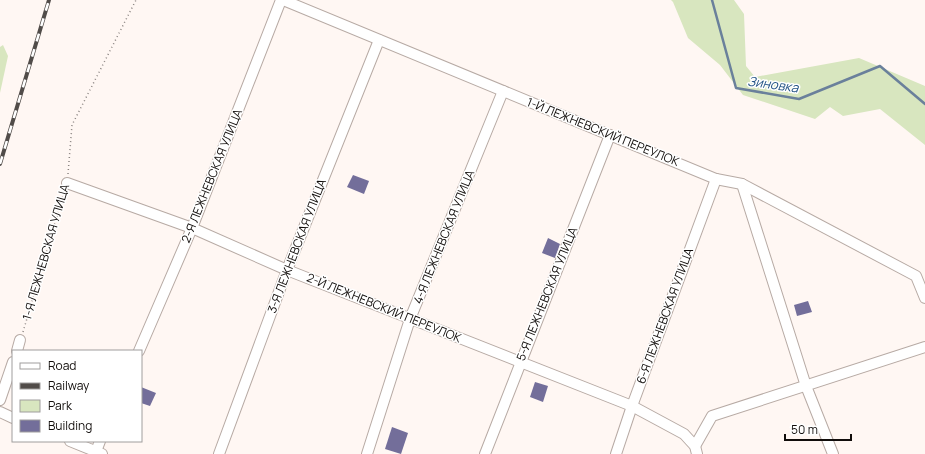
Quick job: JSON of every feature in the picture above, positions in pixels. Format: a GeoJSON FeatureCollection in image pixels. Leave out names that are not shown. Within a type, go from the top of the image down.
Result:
{"type":"FeatureCollection","features":[{"type":"Feature","properties":{"kind":"street","name":"1-Й ЛЕЖНЕВСКИЙ ПЕРЕУЛОК"},"geometry":{"type":"LineString","coordinates":[[282,0],[716,179],[742,184],[916,276],[925,298]]}},
{"type":"Feature","properties":{"kind":"street","name":"2-Я ЛЕЖНЕВСКАЯ УЛИЦА"},"geometry":{"type":"LineString","coordinates":[[139,350],[192,228],[282,0]]}},
{"type":"Feature","properties":{"kind":"street","name":"3-Я ЛЕЖНЕВСКАЯ УЛИЦА"},"geometry":{"type":"LineString","coordinates":[[219,454],[287,270],[378,40]]}},
{"type":"Feature","properties":{"kind":"street","name":"4-Я ЛЕЖНЕВСКАЯ УЛИЦА"},"geometry":{"type":"LineString","coordinates":[[366,454],[410,319],[503,91]]}},
{"type":"Feature","properties":{"kind":"street","name":"5-Я ЛЕЖНЕВСКАЯ УЛИЦА"},"geometry":{"type":"LineString","coordinates":[[485,454],[610,135]]}},
{"type":"Feature","properties":{"kind":"street","name":"6-Я ЛЕЖНЕВСКАЯ УЛИЦА"},"geometry":{"type":"LineString","coordinates":[[616,454],[632,406],[716,179]]}},
{"type":"Feature","properties":{"kind":"street","name":"2-Й ЛЕЖНЕВСКИЙ ПЕРЕУЛОК"},"geometry":{"type":"LineString","coordinates":[[67,182],[192,228],[287,270],[632,406],[684,434],[696,450]]}},
{"type":"Feature","properties":{"kind":"street"},"geometry":{"type":"LineString","coordinates":[[742,184],[806,386],[832,454]]}},
{"type":"Feature","properties":{"kind":"street"},"geometry":{"type":"LineString","coordinates":[[16,350],[20,340]]}},
{"type":"Feature","properties":{"kind":"street"},"geometry":{"type":"LineString","coordinates":[[696,450],[712,416],[925,347]]}},
{"type":"Feature","properties":{"kind":"street"},"geometry":{"type":"LineString","coordinates":[[0,400],[12,365]]}},
{"type":"Feature","properties":{"kind":"street"},"geometry":{"type":"LineString","coordinates":[[0,412],[12,418]]}},
{"type":"Feature","properties":{"kind":"street"},"geometry":{"type":"LineString","coordinates":[[72,442],[98,453],[100,442]]}},
{"type":"Feature","properties":{"kind":"path","name":"1-Я ЛЕЖНЕВСКАЯ УЛИЦА"},"geometry":{"type":"LineString","coordinates":[[20,340],[67,182],[72,125],[136,0]]}},
{"type":"Feature","properties":{"kind":"green space"},"geometry":{"type":"Polygon","coordinates":[[[671,0],[734,0],[744,14],[746,66],[755,77],[859,58],[925,86],[925,145],[880,109],[843,116],[830,107],[815,119],[743,95],[720,65],[688,38],[671,0]]]}},
{"type":"Feature","properties":{"kind":"green space"},"geometry":{"type":"Polygon","coordinates":[[[3,45],[8,56],[0,93],[0,47],[3,45]]]}},
{"type":"Feature","properties":{"kind":"building"},"geometry":{"type":"Polygon","coordinates":[[[353,175],[369,181],[364,194],[347,187],[353,175]]]}},
{"type":"Feature","properties":{"kind":"building"},"geometry":{"type":"Polygon","coordinates":[[[548,238],[560,244],[555,258],[542,253],[548,238]]]}},
{"type":"Feature","properties":{"kind":"building"},"geometry":{"type":"Polygon","coordinates":[[[808,301],[812,312],[797,316],[794,305],[808,301]]]}},
{"type":"Feature","properties":{"kind":"building"},"geometry":{"type":"Polygon","coordinates":[[[535,382],[548,386],[543,402],[530,397],[535,382]]]}},
{"type":"Feature","properties":{"kind":"building"},"geometry":{"type":"Polygon","coordinates":[[[142,387],[156,393],[150,406],[142,403],[142,387]]]}},
{"type":"Feature","properties":{"kind":"building"},"geometry":{"type":"Polygon","coordinates":[[[392,427],[408,433],[401,454],[385,449],[392,427]]]}},
{"type":"Feature","properties":{"kind":"waterway","name":"Зиновка"},"geometry":{"type":"LineString","coordinates":[[712,0],[736,88],[799,99],[880,66],[925,104]]}},
{"type":"Feature","properties":{"kind":"railway"},"geometry":{"type":"LineString","coordinates":[[0,164],[49,0]]}}]}
